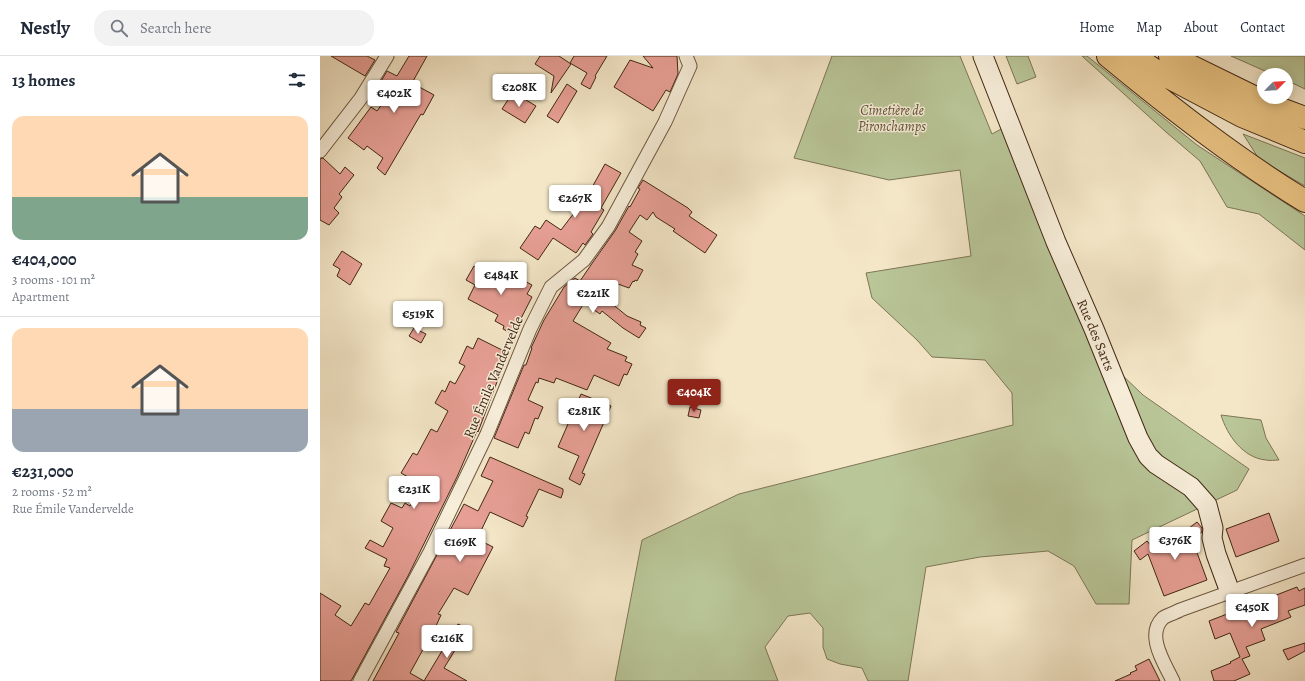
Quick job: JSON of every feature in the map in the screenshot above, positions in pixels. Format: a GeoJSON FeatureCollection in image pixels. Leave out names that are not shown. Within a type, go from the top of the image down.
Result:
{"type":"FeatureCollection","features":[{"type":"Feature","properties":{"kind":"highway"},"geometry":{"type":"LineString","coordinates":[[1108,56],[1215,141],[1305,201]]}},
{"type":"Feature","properties":{"kind":"highway"},"geometry":{"type":"LineString","coordinates":[[1134,56],[1153,69],[1242,116],[1305,142]]}},
{"type":"Feature","properties":{"kind":"highway"},"geometry":{"type":"LineString","coordinates":[[1170,56],[1270,105],[1305,118]]}},
{"type":"Feature","properties":{"kind":"highway"},"geometry":{"type":"LineString","coordinates":[[1270,105],[1305,112]]}},
{"type":"Feature","properties":{"kind":"street"},"geometry":{"type":"LineString","coordinates":[[320,151],[361,98],[387,56]]}},
{"type":"Feature","properties":{"kind":"street","name":"Rue Émile Vandervelde"},"geometry":{"type":"LineString","coordinates":[[360,681],[430,552],[487,434],[530,329],[551,287],[584,260],[608,227],[665,122],[690,66],[686,56]]}},
{"type":"Feature","properties":{"kind":"street","name":"Rue des Sarts"},"geometry":{"type":"LineString","coordinates":[[983,56],[1056,242],[1138,438],[1148,456],[1156,464],[1191,487],[1207,506],[1212,522],[1212,538],[1216,554],[1230,592]]}},
{"type":"Feature","properties":{"kind":"street"},"geometry":{"type":"LineString","coordinates":[[1173,681],[1156,644],[1156,631],[1164,618],[1180,610],[1305,565]]}},
{"type":"Feature","properties":{"kind":"green space","name":"Cimetière de Pironchamps"},"geometry":{"type":"Polygon","coordinates":[[[832,56],[960,56],[992,134],[1003,128],[1095,349],[1143,395],[1249,469],[1237,490],[1132,540],[1129,604],[1096,604],[1074,566],[1048,551],[980,557],[926,567],[908,681],[868,681],[862,668],[840,664],[827,659],[823,647],[823,628],[810,613],[788,616],[765,647],[778,681],[615,681],[642,540],[739,494],[1013,425],[1012,393],[985,360],[932,357],[917,340],[872,298],[866,273],[971,256],[960,170],[889,180],[794,158],[832,56]]]}},
{"type":"Feature","properties":{"kind":"green space"},"geometry":{"type":"Polygon","coordinates":[[[1006,56],[1028,56],[1036,77],[1017,84],[1006,56]]]}},
{"type":"Feature","properties":{"kind":"green space"},"geometry":{"type":"Polygon","coordinates":[[[1082,56],[1087,56],[1197,145],[1305,216],[1305,250],[1259,214],[1227,207],[1200,161],[1082,56]]]}},
{"type":"Feature","properties":{"kind":"green space"},"geometry":{"type":"Polygon","coordinates":[[[1231,56],[1305,56],[1305,89],[1293,83],[1293,68],[1258,68],[1231,56]]]}},
{"type":"Feature","properties":{"kind":"green space"},"geometry":{"type":"Polygon","coordinates":[[[1243,134],[1305,158],[1305,186],[1259,159],[1243,134]]]}},
{"type":"Feature","properties":{"kind":"green space"},"geometry":{"type":"Polygon","coordinates":[[[1221,415],[1261,420],[1266,438],[1279,460],[1258,458],[1243,450],[1232,438],[1221,415]]]}},
{"type":"Feature","properties":{"kind":"building"},"geometry":{"type":"Polygon","coordinates":[[[331,56],[367,56],[375,60],[365,76],[331,56]]]}},
{"type":"Feature","properties":{"kind":"building"},"geometry":{"type":"Polygon","coordinates":[[[409,56],[427,56],[412,83],[434,95],[385,175],[377,168],[383,158],[367,146],[364,150],[348,138],[371,107],[377,111],[392,90],[380,83],[387,71],[397,76],[409,56]]]}},
{"type":"Feature","properties":{"kind":"building"},"geometry":{"type":"Polygon","coordinates":[[[540,56],[559,56],[571,64],[551,93],[554,76],[535,64],[540,56]]]}},
{"type":"Feature","properties":{"kind":"building"},"geometry":{"type":"Polygon","coordinates":[[[574,56],[607,56],[595,76],[596,77],[590,89],[581,84],[587,73],[570,63],[574,56]]]}},
{"type":"Feature","properties":{"kind":"building"},"geometry":{"type":"Polygon","coordinates":[[[643,56],[677,56],[678,74],[670,92],[666,90],[653,111],[614,87],[630,60],[653,68],[643,56]]]}},
{"type":"Feature","properties":{"kind":"building"},"geometry":{"type":"Polygon","coordinates":[[[567,84],[577,91],[558,123],[547,116],[567,84]]]}},
{"type":"Feature","properties":{"kind":"building"},"geometry":{"type":"Polygon","coordinates":[[[513,92],[536,106],[525,123],[502,109],[513,92]]]}},
{"type":"Feature","properties":{"kind":"building"},"geometry":{"type":"Polygon","coordinates":[[[323,158],[340,174],[345,167],[354,175],[339,194],[342,197],[334,208],[339,213],[329,225],[320,220],[320,159],[323,158]]]}},
{"type":"Feature","properties":{"kind":"building"},"geometry":{"type":"Polygon","coordinates":[[[605,164],[621,173],[601,208],[604,210],[591,232],[593,234],[585,245],[583,243],[576,253],[553,238],[538,260],[520,248],[535,226],[540,229],[546,220],[561,230],[574,213],[582,199],[585,200],[605,164]]]}},
{"type":"Feature","properties":{"kind":"building"},"geometry":{"type":"Polygon","coordinates":[[[643,180],[688,208],[692,212],[689,216],[717,235],[705,253],[673,231],[675,229],[656,217],[653,212],[647,220],[640,215],[629,232],[642,241],[635,252],[638,254],[632,265],[643,270],[637,281],[633,281],[629,288],[615,283],[605,298],[627,316],[641,322],[640,325],[646,328],[639,338],[623,328],[602,311],[600,314],[584,303],[573,321],[611,343],[607,349],[627,357],[625,361],[632,364],[627,375],[624,374],[619,386],[594,375],[587,390],[556,378],[554,383],[539,378],[538,383],[536,382],[528,400],[543,407],[538,419],[535,418],[529,434],[525,432],[518,448],[494,438],[544,320],[564,287],[575,278],[580,281],[615,231],[629,206],[630,207],[640,189],[638,188],[643,180]]]}},
{"type":"Feature","properties":{"kind":"building"},"geometry":{"type":"Polygon","coordinates":[[[342,251],[362,264],[350,285],[337,276],[340,269],[333,265],[342,251]]]}},
{"type":"Feature","properties":{"kind":"building"},"geometry":{"type":"Polygon","coordinates":[[[474,266],[494,277],[499,267],[532,285],[527,294],[532,297],[513,334],[503,329],[504,326],[495,321],[498,315],[468,299],[475,285],[466,280],[474,266]]]}},
{"type":"Feature","properties":{"kind":"building"},"geometry":{"type":"Polygon","coordinates":[[[414,328],[426,334],[421,343],[409,336],[414,328]]]}},
{"type":"Feature","properties":{"kind":"building"},"geometry":{"type":"Polygon","coordinates":[[[478,338],[508,353],[478,432],[477,431],[457,477],[408,576],[351,681],[320,681],[320,593],[341,606],[335,615],[351,626],[365,603],[369,605],[390,568],[384,566],[387,559],[365,548],[370,540],[383,547],[393,528],[381,521],[391,503],[402,508],[405,503],[410,506],[422,485],[401,473],[413,453],[417,455],[431,429],[437,432],[448,411],[435,403],[442,390],[445,392],[450,381],[455,384],[465,366],[459,363],[467,346],[473,349],[478,338]]]}},
{"type":"Feature","properties":{"kind":"building"},"geometry":{"type":"Polygon","coordinates":[[[581,394],[611,406],[582,473],[585,474],[580,485],[569,479],[579,456],[558,447],[581,394]]]}},
{"type":"Feature","properties":{"kind":"building"},"geometry":{"type":"Polygon","coordinates":[[[690,407],[701,410],[699,418],[688,416],[690,407]]]}},
{"type":"Feature","properties":{"kind":"building"},"geometry":{"type":"Polygon","coordinates":[[[490,457],[563,489],[561,498],[539,489],[526,516],[528,517],[523,527],[490,512],[477,539],[493,547],[468,595],[454,588],[438,614],[441,615],[436,626],[410,673],[424,681],[373,681],[399,633],[396,632],[464,504],[478,511],[493,481],[481,476],[490,457]]]}},
{"type":"Feature","properties":{"kind":"building"},"geometry":{"type":"Polygon","coordinates":[[[1269,513],[1279,541],[1236,557],[1226,529],[1269,513]]]}},
{"type":"Feature","properties":{"kind":"building"},"geometry":{"type":"Polygon","coordinates":[[[1197,522],[1202,528],[1202,532],[1192,539],[1207,580],[1164,596],[1148,554],[1140,560],[1134,551],[1147,541],[1152,547],[1173,531],[1177,537],[1197,522]]]}},
{"type":"Feature","properties":{"kind":"building"},"geometry":{"type":"Polygon","coordinates":[[[1297,587],[1299,591],[1305,588],[1305,605],[1288,611],[1291,617],[1261,629],[1265,640],[1246,647],[1250,656],[1242,659],[1250,674],[1234,681],[1214,681],[1211,671],[1231,663],[1230,662],[1240,657],[1230,633],[1215,639],[1209,621],[1297,587]]]}},
{"type":"Feature","properties":{"kind":"building"},"geometry":{"type":"Polygon","coordinates":[[[458,624],[468,629],[444,668],[467,681],[424,681],[458,624]]]}},
{"type":"Feature","properties":{"kind":"building"},"geometry":{"type":"Polygon","coordinates":[[[1305,643],[1305,651],[1288,660],[1283,650],[1305,643]]]}},
{"type":"Feature","properties":{"kind":"building"},"geometry":{"type":"Polygon","coordinates":[[[1149,659],[1160,681],[1115,681],[1131,674],[1130,673],[1137,670],[1135,666],[1149,659]]]}}]}
